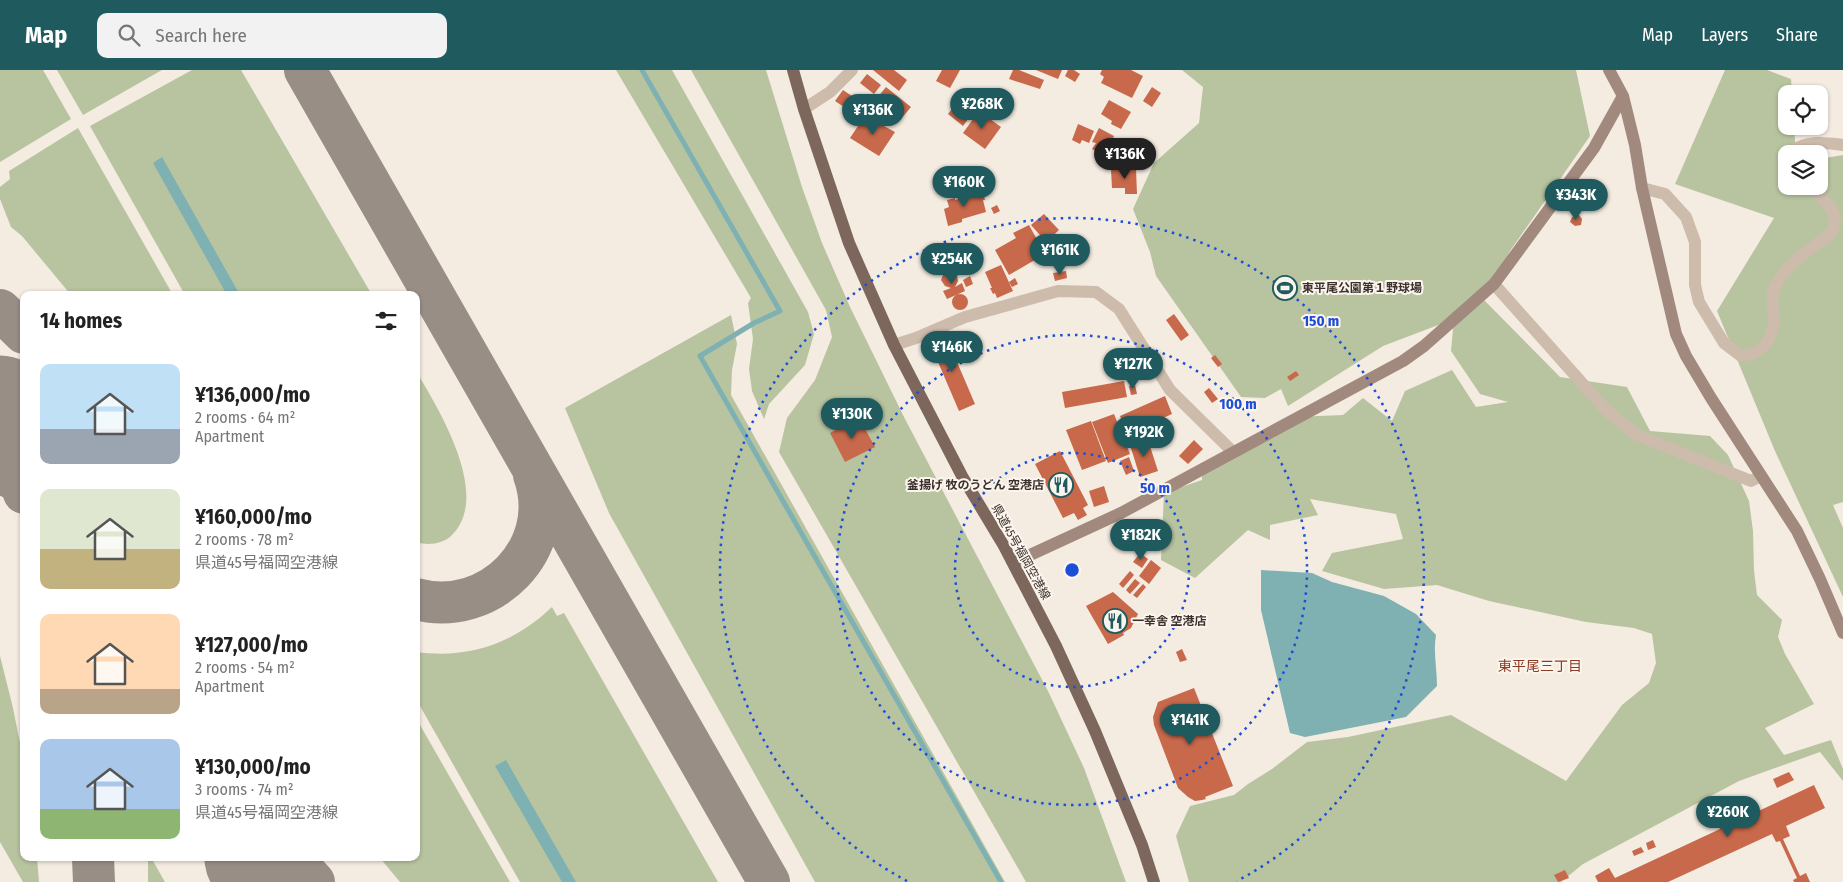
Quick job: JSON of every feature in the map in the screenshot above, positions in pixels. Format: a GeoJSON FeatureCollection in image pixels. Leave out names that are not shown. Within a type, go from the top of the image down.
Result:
{"type":"FeatureCollection","features":[{"type":"Feature","properties":{"kind":"main road","name":"県道45号福岡空港線"},"geometry":{"type":"LineString","coordinates":[[793,70],[804,109],[849,243],[894,344],[962,476],[1012,561],[1056,646],[1095,731],[1142,846],[1154,882]]}},
{"type":"Feature","properties":{"kind":"street"},"geometry":{"type":"LineString","coordinates":[[804,109],[830,92],[852,70]]}},
{"type":"Feature","properties":{"kind":"street"},"geometry":{"type":"LineString","coordinates":[[1609,70],[1623,96],[1636,145],[1642,188],[1676,334],[1696,373],[1797,531],[1843,633]]}},
{"type":"Feature","properties":{"kind":"street"},"geometry":{"type":"LineString","coordinates":[[1012,561],[1030,555],[1121,513],[1403,361],[1424,346],[1494,284],[1594,148],[1623,96]]}},
{"type":"Feature","properties":{"kind":"street"},"geometry":{"type":"LineString","coordinates":[[1800,145],[1826,143],[1843,145]]}},
{"type":"Feature","properties":{"kind":"street"},"geometry":{"type":"LineString","coordinates":[[1642,188],[1665,194],[1686,217],[1694,242],[1695,285],[1699,302],[1724,343],[1741,356],[1754,355],[1765,346],[1774,328],[1771,302],[1776,284],[1786,269],[1831,233],[1836,226],[1836,215],[1818,195]]}},
{"type":"Feature","properties":{"kind":"street"},"geometry":{"type":"LineString","coordinates":[[1494,284],[1606,410],[1638,435],[1751,481],[1761,476]]}},
{"type":"Feature","properties":{"kind":"street"},"geometry":{"type":"LineString","coordinates":[[894,344],[916,338],[965,317],[1058,291],[1096,292],[1119,309],[1170,390],[1234,453]]}},
{"type":"Feature","properties":{"kind":"green space"},"geometry":{"type":"Polygon","coordinates":[[[0,70],[43,70],[71,119],[0,162],[0,70]]]}},
{"type":"Feature","properties":{"kind":"green space"},"geometry":{"type":"Polygon","coordinates":[[[57,70],[162,70],[83,115],[57,70]]]}},
{"type":"Feature","properties":{"kind":"green space"},"geometry":{"type":"Polygon","coordinates":[[[192,70],[241,70],[370,291],[183,291],[90,126],[192,70]]]}},
{"type":"Feature","properties":{"kind":"green space"},"geometry":{"type":"Polygon","coordinates":[[[616,70],[672,70],[808,312],[814,334],[805,365],[769,404],[764,419],[752,391],[749,369],[753,339],[748,303],[751,298],[616,70]]]}},
{"type":"Feature","properties":{"kind":"green space"},"geometry":{"type":"Polygon","coordinates":[[[691,70],[766,70],[802,187],[822,243],[850,307],[905,419],[1048,691],[1084,768],[1126,882],[1026,882],[779,452],[787,418],[815,380],[832,337],[826,310],[691,70]]]}},
{"type":"Feature","properties":{"kind":"green space"},"geometry":{"type":"Polygon","coordinates":[[[1182,70],[1576,70],[1590,136],[1510,251],[1484,300],[1560,377],[1627,387],[1650,431],[1710,436],[1728,455],[1749,501],[1757,595],[1782,620],[1778,637],[1785,654],[1814,704],[1765,728],[1784,755],[1831,740],[1843,769],[1843,781],[1820,752],[1739,781],[1583,864],[1561,882],[1189,882],[1176,836],[1190,806],[1234,795],[1307,742],[1348,737],[1451,715],[1566,781],[1622,705],[1649,683],[1656,663],[1652,634],[1634,628],[1586,622],[1489,601],[1437,585],[1384,589],[1322,571],[1332,553],[1403,539],[1396,514],[1310,499],[1318,515],[1270,525],[1270,540],[1248,530],[1195,578],[1161,560],[1164,493],[1202,480],[1202,464],[1295,417],[1343,415],[1363,398],[1392,421],[1405,391],[1452,370],[1476,407],[1508,402],[1480,394],[1451,351],[1454,319],[1383,346],[1288,406],[1281,389],[1265,398],[1241,397],[1156,276],[1150,252],[1133,209],[1154,163],[1199,123],[1203,87],[1182,70]]]}},
{"type":"Feature","properties":{"kind":"green space"},"geometry":{"type":"Polygon","coordinates":[[[1725,70],[1767,70],[1791,79],[1791,85],[1778,85],[1778,135],[1795,135],[1795,145],[1778,145],[1778,195],[1828,195],[1828,158],[1843,155],[1843,502],[1833,505],[1843,528],[1843,597],[1775,451],[1717,311],[1774,218],[1675,184],[1725,70]]]}},
{"type":"Feature","properties":{"kind":"green space"},"geometry":{"type":"Polygon","coordinates":[[[78,128],[171,291],[68,291],[22,236],[11,227],[0,199],[0,187],[10,179],[9,171],[78,128]]]}},
{"type":"Feature","properties":{"kind":"green space"},"geometry":{"type":"Polygon","coordinates":[[[731,315],[737,344],[732,370],[731,395],[1005,882],[815,882],[609,513],[565,408],[731,315]]]}},
{"type":"Feature","properties":{"kind":"green space"},"geometry":{"type":"Polygon","coordinates":[[[420,378],[448,429],[457,452],[464,475],[466,498],[463,518],[452,535],[440,542],[421,543],[420,378]]]}},
{"type":"Feature","properties":{"kind":"green space"},"geometry":{"type":"Polygon","coordinates":[[[552,607],[557,616],[564,613],[718,882],[520,882],[420,706],[420,652],[435,654],[472,651],[506,639],[522,631],[552,607]]]}},
{"type":"Feature","properties":{"kind":"green space"},"geometry":{"type":"Polygon","coordinates":[[[0,656],[20,743],[20,861],[37,861],[39,882],[23,882],[0,842],[0,656]]]}},
{"type":"Feature","properties":{"kind":"green space"},"geometry":{"type":"Polygon","coordinates":[[[420,725],[510,882],[400,882],[382,861],[420,861],[420,725]]]}},
{"type":"Feature","properties":{"kind":"green space"},"geometry":{"type":"Polygon","coordinates":[[[148,861],[153,861],[165,882],[148,882],[148,861]]]}},
{"type":"Feature","properties":{"kind":"water"},"geometry":{"type":"Polygon","coordinates":[[[162,157],[238,291],[225,291],[153,163],[162,157]]]}},
{"type":"Feature","properties":{"kind":"water"},"geometry":{"type":"Polygon","coordinates":[[[1261,570],[1312,573],[1332,582],[1384,596],[1416,614],[1436,635],[1437,686],[1406,717],[1305,737],[1290,733],[1261,610],[1261,570]]]}},
{"type":"Feature","properties":{"kind":"water"},"geometry":{"type":"Polygon","coordinates":[[[506,760],[576,882],[562,882],[495,766],[506,760]]]}},
{"type":"Feature","properties":{"kind":"building"},"geometry":{"type":"Polygon","coordinates":[[[873,70],[894,70],[907,80],[899,91],[873,70]]]}},
{"type":"Feature","properties":{"kind":"building"},"geometry":{"type":"Polygon","coordinates":[[[942,70],[960,70],[950,88],[936,81],[942,70]]]}},
{"type":"Feature","properties":{"kind":"building"},"geometry":{"type":"Polygon","coordinates":[[[1013,70],[1019,70],[1044,80],[1040,89],[1009,79],[1013,70]]]}},
{"type":"Feature","properties":{"kind":"building"},"geometry":{"type":"Polygon","coordinates":[[[1036,70],[1062,70],[1058,79],[1036,70]]]}},
{"type":"Feature","properties":{"kind":"building"},"geometry":{"type":"Polygon","coordinates":[[[1068,70],[1074,70],[1080,74],[1075,82],[1065,76],[1068,70]]]}},
{"type":"Feature","properties":{"kind":"building"},"geometry":{"type":"Polygon","coordinates":[[[1102,70],[1131,70],[1143,76],[1132,98],[1101,83],[1104,77],[1100,74],[1102,70]]]}},
{"type":"Feature","properties":{"kind":"building"},"geometry":{"type":"Polygon","coordinates":[[[867,74],[881,85],[874,94],[860,83],[867,74]]]}},
{"type":"Feature","properties":{"kind":"building"},"geometry":{"type":"Polygon","coordinates":[[[886,87],[911,107],[901,119],[896,115],[893,119],[873,103],[886,87]]]}},
{"type":"Feature","properties":{"kind":"building"},"geometry":{"type":"Polygon","coordinates":[[[1152,87],[1161,93],[1152,107],[1143,101],[1152,87]]]}},
{"type":"Feature","properties":{"kind":"building"},"geometry":{"type":"Polygon","coordinates":[[[843,90],[861,102],[853,113],[835,101],[843,90]]]}},
{"type":"Feature","properties":{"kind":"building"},"geometry":{"type":"Polygon","coordinates":[[[965,92],[980,103],[963,126],[948,114],[965,92]]]}},
{"type":"Feature","properties":{"kind":"building"},"geometry":{"type":"Polygon","coordinates":[[[1109,100],[1131,112],[1121,129],[1111,124],[1112,121],[1101,114],[1109,100]]]}},
{"type":"Feature","properties":{"kind":"building"},"geometry":{"type":"Polygon","coordinates":[[[979,111],[1001,127],[985,149],[963,133],[979,111]]]}},
{"type":"Feature","properties":{"kind":"building"},"geometry":{"type":"Polygon","coordinates":[[[867,117],[895,132],[879,156],[850,138],[860,123],[862,124],[867,117]]]}},
{"type":"Feature","properties":{"kind":"building"},"geometry":{"type":"Polygon","coordinates":[[[1078,124],[1094,131],[1089,143],[1082,140],[1080,144],[1072,140],[1078,124]]]}},
{"type":"Feature","properties":{"kind":"building"},"geometry":{"type":"Polygon","coordinates":[[[1099,128],[1114,136],[1105,156],[1092,149],[1096,143],[1092,142],[1099,128]]]}},
{"type":"Feature","properties":{"kind":"building"},"geometry":{"type":"Polygon","coordinates":[[[977,166],[988,180],[978,188],[966,174],[977,166]]]}},
{"type":"Feature","properties":{"kind":"building"},"geometry":{"type":"Polygon","coordinates":[[[1136,169],[1137,194],[1125,194],[1125,188],[1112,188],[1111,170],[1136,169]]]}},
{"type":"Feature","properties":{"kind":"building"},"geometry":{"type":"Polygon","coordinates":[[[965,177],[973,187],[958,198],[950,188],[965,177]]]}},
{"type":"Feature","properties":{"kind":"building"},"geometry":{"type":"Polygon","coordinates":[[[983,192],[986,212],[962,219],[962,222],[948,226],[944,209],[949,207],[947,200],[955,198],[955,200],[983,192]]]}},
{"type":"Feature","properties":{"kind":"building"},"geometry":{"type":"Polygon","coordinates":[[[997,205],[1000,211],[994,214],[991,208],[997,205]]]}},
{"type":"Feature","properties":{"kind":"building"},"geometry":{"type":"Polygon","coordinates":[[[1044,214],[1059,230],[1046,242],[1031,225],[1044,214]]]}},
{"type":"Feature","properties":{"kind":"building"},"geometry":{"type":"Polygon","coordinates":[[[1579,215],[1582,219],[1581,225],[1575,226],[1570,222],[1572,217],[1579,215]]]}},
{"type":"Feature","properties":{"kind":"building"},"geometry":{"type":"Polygon","coordinates":[[[1029,225],[1045,254],[1009,275],[995,250],[1016,238],[1013,233],[1029,225]]]}},
{"type":"Feature","properties":{"kind":"building"},"geometry":{"type":"Polygon","coordinates":[[[945,248],[950,260],[938,265],[933,253],[945,248]]]}},
{"type":"Feature","properties":{"kind":"building"},"geometry":{"type":"Polygon","coordinates":[[[1001,265],[1013,291],[997,298],[990,288],[992,288],[985,272],[1001,265]]]}},
{"type":"Feature","properties":{"kind":"building"},"geometry":{"type":"Polygon","coordinates":[[[1066,271],[1067,278],[1055,281],[1053,273],[1066,271]]]}},
{"type":"Feature","properties":{"kind":"building"},"geometry":{"type":"Polygon","coordinates":[[[947,272],[953,272],[957,276],[958,281],[955,287],[962,283],[965,291],[947,299],[943,291],[951,288],[945,286],[941,280],[947,272]]]}},
{"type":"Feature","properties":{"kind":"building"},"geometry":{"type":"Polygon","coordinates":[[[970,276],[973,284],[966,287],[963,280],[970,276]]]}},
{"type":"Feature","properties":{"kind":"building"},"geometry":{"type":"Polygon","coordinates":[[[1015,278],[1018,284],[1012,287],[1009,282],[1015,278]]]}},
{"type":"Feature","properties":{"kind":"building"},"geometry":{"type":"Polygon","coordinates":[[[960,294],[968,302],[960,310],[952,302],[960,294]]]}},
{"type":"Feature","properties":{"kind":"building"},"geometry":{"type":"Polygon","coordinates":[[[1174,314],[1189,335],[1181,341],[1166,320],[1174,314]]]}},
{"type":"Feature","properties":{"kind":"building"},"geometry":{"type":"Polygon","coordinates":[[[945,334],[975,404],[959,411],[929,341],[945,334]]]}},
{"type":"Feature","properties":{"kind":"building"},"geometry":{"type":"Polygon","coordinates":[[[1215,355],[1222,364],[1218,367],[1211,358],[1215,355]]]}},
{"type":"Feature","properties":{"kind":"building"},"geometry":{"type":"Polygon","coordinates":[[[1296,371],[1299,375],[1290,381],[1287,377],[1296,371]]]}},
{"type":"Feature","properties":{"kind":"building"},"geometry":{"type":"Polygon","coordinates":[[[1124,381],[1127,397],[1065,408],[1062,392],[1124,381]]]}},
{"type":"Feature","properties":{"kind":"building"},"geometry":{"type":"Polygon","coordinates":[[[1135,385],[1137,394],[1131,395],[1129,386],[1135,385]]]}},
{"type":"Feature","properties":{"kind":"building"},"geometry":{"type":"Polygon","coordinates":[[[1209,388],[1218,399],[1212,403],[1204,392],[1209,388]]]}},
{"type":"Feature","properties":{"kind":"building"},"geometry":{"type":"Polygon","coordinates":[[[1165,396],[1172,414],[1127,434],[1120,416],[1165,396]]]}},
{"type":"Feature","properties":{"kind":"building"},"geometry":{"type":"Polygon","coordinates":[[[1114,414],[1130,454],[1108,463],[1092,422],[1114,414]]]}},
{"type":"Feature","properties":{"kind":"building"},"geometry":{"type":"Polygon","coordinates":[[[859,418],[875,447],[845,462],[830,433],[859,418]]]}},
{"type":"Feature","properties":{"kind":"building"},"geometry":{"type":"Polygon","coordinates":[[[1091,421],[1106,461],[1082,470],[1066,430],[1091,421]]]}},
{"type":"Feature","properties":{"kind":"building"},"geometry":{"type":"Polygon","coordinates":[[[1148,440],[1158,471],[1140,477],[1130,445],[1148,440]]]}},
{"type":"Feature","properties":{"kind":"building"},"geometry":{"type":"Polygon","coordinates":[[[1194,440],[1203,449],[1188,464],[1179,456],[1194,440]]]}},
{"type":"Feature","properties":{"kind":"building","name":"釜揚げ 牧のうどん 空港店"},"geometry":{"type":"Polygon","coordinates":[[[1060,451],[1088,505],[1083,508],[1087,515],[1078,520],[1074,513],[1063,518],[1035,464],[1060,451]]]}},
{"type":"Feature","properties":{"kind":"building"},"geometry":{"type":"Polygon","coordinates":[[[1129,457],[1134,471],[1126,475],[1120,461],[1129,457]]]}},
{"type":"Feature","properties":{"kind":"building"},"geometry":{"type":"Polygon","coordinates":[[[1104,486],[1109,502],[1094,507],[1089,491],[1104,486]]]}},
{"type":"Feature","properties":{"kind":"building"},"geometry":{"type":"Polygon","coordinates":[[[1140,553],[1148,559],[1142,568],[1133,562],[1140,553]]]}},
{"type":"Feature","properties":{"kind":"building"},"geometry":{"type":"Polygon","coordinates":[[[1151,560],[1161,568],[1149,584],[1139,576],[1151,560]]]}},
{"type":"Feature","properties":{"kind":"building"},"geometry":{"type":"Polygon","coordinates":[[[1130,571],[1134,575],[1123,588],[1119,584],[1130,571]]]}},
{"type":"Feature","properties":{"kind":"building"},"geometry":{"type":"Polygon","coordinates":[[[1135,579],[1140,583],[1130,594],[1126,590],[1135,579]]]}},
{"type":"Feature","properties":{"kind":"building"},"geometry":{"type":"Polygon","coordinates":[[[1143,584],[1146,587],[1137,598],[1133,595],[1143,584]]]}},
{"type":"Feature","properties":{"kind":"building","name":"一幸舎 空港店"},"geometry":{"type":"Polygon","coordinates":[[[1113,592],[1138,614],[1131,628],[1123,633],[1124,635],[1108,644],[1086,606],[1113,592]]]}},
{"type":"Feature","properties":{"kind":"building"},"geometry":{"type":"Polygon","coordinates":[[[1182,649],[1187,660],[1180,662],[1176,652],[1182,649]]]}},
{"type":"Feature","properties":{"kind":"building"},"geometry":{"type":"Polygon","coordinates":[[[1194,688],[1233,786],[1205,797],[1206,799],[1195,801],[1178,788],[1154,725],[1153,717],[1158,702],[1194,688]]]}},
{"type":"Feature","properties":{"kind":"building"},"geometry":{"type":"Polygon","coordinates":[[[1789,772],[1794,780],[1777,788],[1773,779],[1789,772]]]}},
{"type":"Feature","properties":{"kind":"building"},"geometry":{"type":"Polygon","coordinates":[[[1814,785],[1825,808],[1786,826],[1790,836],[1783,839],[1800,876],[1806,873],[1810,882],[1794,882],[1793,880],[1797,878],[1780,841],[1776,842],[1772,834],[1668,882],[1598,882],[1595,876],[1609,868],[1615,878],[1720,829],[1712,811],[1744,796],[1752,814],[1814,785]]]}},
{"type":"Feature","properties":{"kind":"building"},"geometry":{"type":"Polygon","coordinates":[[[1653,840],[1656,847],[1648,850],[1646,843],[1653,840]]]}},
{"type":"Feature","properties":{"kind":"building"},"geometry":{"type":"Polygon","coordinates":[[[1641,847],[1644,852],[1634,856],[1632,851],[1641,847]]]}},
{"type":"Feature","properties":{"kind":"building"},"geometry":{"type":"Polygon","coordinates":[[[1565,870],[1569,878],[1558,882],[1554,875],[1565,870]]]}},
{"type":"Feature","properties":{"kind":"waterway"},"geometry":{"type":"LineString","coordinates":[[642,70],[780,311],[754,323],[700,356],[1001,882]]}},
{"type":"Feature","properties":{"kind":"taxiway"},"geometry":{"type":"LineString","coordinates":[[305,70],[769,882]]}},
{"type":"Feature","properties":{"kind":"taxiway"},"geometry":{"type":"LineString","coordinates":[[0,310],[20,329]]}},
{"type":"Feature","properties":{"kind":"taxiway"},"geometry":{"type":"LineString","coordinates":[[0,428],[20,482]]}},
{"type":"Feature","properties":{"kind":"taxiway"},"geometry":{"type":"LineString","coordinates":[[420,599],[443,602],[469,598],[493,588],[512,572],[528,552],[537,528],[539,502],[534,475]]}},
{"type":"Feature","properties":{"kind":"taxiway"},"geometry":{"type":"LineString","coordinates":[[93,861],[94,882]]}},
{"type":"Feature","properties":{"kind":"taxiway"},"geometry":{"type":"LineString","coordinates":[[295,861],[314,882]]}},
{"type":"Feature","properties":{"kind":"runway"},"geometry":{"type":"LineString","coordinates":[[0,408],[20,442]]}},
{"type":"Feature","properties":{"kind":"runway"},"geometry":{"type":"LineString","coordinates":[[259,861],[271,882]]}},
{"type":"Feature","properties":{"kind":"place","name":"東平尾公園第１野球場"},"geometry":{"type":"Point","coordinates":[1285,288]}},
{"type":"Feature","properties":{"kind":"place","name":"釜揚げ 牧のうどん 空港店"},"geometry":{"type":"Point","coordinates":[1061,485]}},
{"type":"Feature","properties":{"kind":"place","name":"一幸舎 空港店"},"geometry":{"type":"Point","coordinates":[1115,621]}},
{"type":"Feature","properties":{"kind":"district","name":"東平尾三丁目"},"geometry":{"type":"Point","coordinates":[1540,666]}}]}
